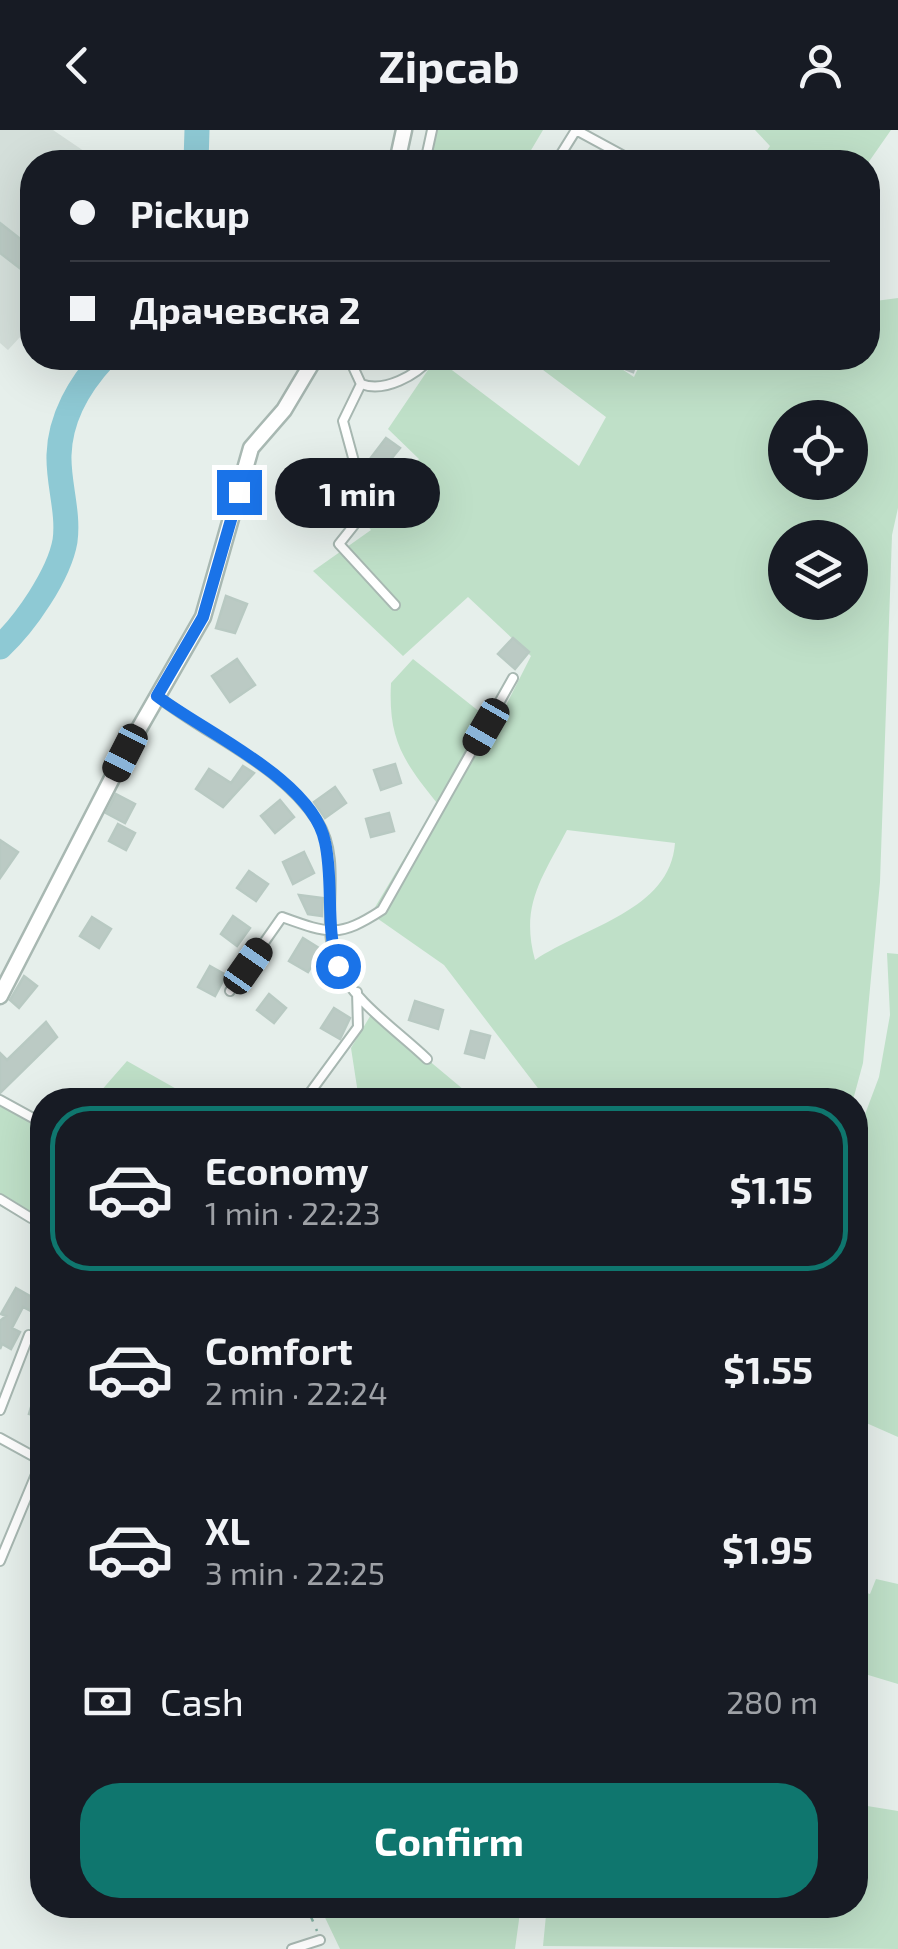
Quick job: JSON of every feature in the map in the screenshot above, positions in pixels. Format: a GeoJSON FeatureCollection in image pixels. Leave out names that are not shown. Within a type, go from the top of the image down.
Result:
{"type":"FeatureCollection","features":[{"type":"Feature","properties":{"kind":"street"},"geometry":{"type":"LineString","coordinates":[[0,996],[157,696],[203,617],[251,448],[284,410],[308,370]]}},
{"type":"Feature","properties":{"kind":"lane"},"geometry":{"type":"LineString","coordinates":[[576,130],[613,150]]}},
{"type":"Feature","properties":{"kind":"lane"},"geometry":{"type":"LineString","coordinates":[[355,370],[361,384],[371,388],[412,376],[418,370]]}},
{"type":"Feature","properties":{"kind":"lane"},"geometry":{"type":"LineString","coordinates":[[361,384],[343,420],[355,464],[342,490],[366,510],[339,544],[395,606]]}},
{"type":"Feature","properties":{"kind":"lane"},"geometry":{"type":"LineString","coordinates":[[230,991],[282,917],[334,934],[353,928],[382,910],[513,678]]}},
{"type":"Feature","properties":{"kind":"lane"},"geometry":{"type":"LineString","coordinates":[[157,696],[193,724],[237,746],[300,799],[316,820],[326,844],[338,966],[357,992],[427,1059]]}},
{"type":"Feature","properties":{"kind":"lane"},"geometry":{"type":"LineString","coordinates":[[313,1088],[358,1028],[357,992]]}},
{"type":"Feature","properties":{"kind":"lane"},"geometry":{"type":"LineString","coordinates":[[0,1100],[30,1116]]}},
{"type":"Feature","properties":{"kind":"lane"},"geometry":{"type":"LineString","coordinates":[[0,1199],[30,1218]]}},
{"type":"Feature","properties":{"kind":"lane"},"geometry":{"type":"LineString","coordinates":[[0,1410],[29,1334]]}},
{"type":"Feature","properties":{"kind":"lane"},"geometry":{"type":"LineString","coordinates":[[0,1438],[30,1454]]}},
{"type":"Feature","properties":{"kind":"lane"},"geometry":{"type":"LineString","coordinates":[[0,1560],[30,1489]]}},
{"type":"Feature","properties":{"kind":"lane"},"geometry":{"type":"LineString","coordinates":[[292,1949],[320,1940]]}},
{"type":"Feature","properties":{"kind":"path"},"geometry":{"type":"LineString","coordinates":[[311,1918],[320,1940]]}},
{"type":"Feature","properties":{"kind":"shaded area"},"geometry":{"type":"Polygon","coordinates":[[[0,130],[53,130],[82,150],[20,150],[20,337],[8,350],[0,343],[0,130]]]}},
{"type":"Feature","properties":{"kind":"green space"},"geometry":{"type":"Polygon","coordinates":[[[426,130],[543,130],[531,150],[424,150],[426,130]]]}},
{"type":"Feature","properties":{"kind":"green space"},"geometry":{"type":"Polygon","coordinates":[[[755,130],[891,130],[877,150],[767,150],[770,146],[755,130]]]}},
{"type":"Feature","properties":{"kind":"green space"},"geometry":{"type":"Polygon","coordinates":[[[898,298],[898,508],[892,535],[880,882],[863,1063],[856,1088],[538,1088],[444,965],[371,914],[437,803],[415,774],[395,735],[391,683],[413,659],[490,720],[446,792],[496,725],[531,656],[468,597],[403,656],[313,571],[371,530],[345,498],[365,467],[393,491],[419,459],[388,429],[428,370],[452,370],[579,466],[606,417],[543,370],[623,370],[634,377],[637,370],[880,370],[880,300],[898,298]],[[567,830],[532,907],[535,960],[642,901],[670,866],[675,843],[567,830]]]}},
{"type":"Feature","properties":{"kind":"green space"},"geometry":{"type":"Polygon","coordinates":[[[887,953],[898,954],[898,1437],[868,1424],[868,1106],[879,1077],[890,1015],[887,953]]]}},
{"type":"Feature","properties":{"kind":"green space"},"geometry":{"type":"Polygon","coordinates":[[[372,1013],[462,1088],[357,1088],[351,1048],[372,1013]]]}},
{"type":"Feature","properties":{"kind":"green space"},"geometry":{"type":"Polygon","coordinates":[[[127,1061],[175,1088],[103,1088],[127,1061]]]}},
{"type":"Feature","properties":{"kind":"green space"},"geometry":{"type":"Polygon","coordinates":[[[0,1106],[30,1120],[30,1223],[0,1206],[0,1106]]]}},
{"type":"Feature","properties":{"kind":"green space"},"geometry":{"type":"Polygon","coordinates":[[[876,1579],[898,1584],[898,1684],[868,1675],[870,1594],[876,1579]]]}},
{"type":"Feature","properties":{"kind":"green space"},"geometry":{"type":"Polygon","coordinates":[[[868,1806],[898,1811],[898,1949],[543,1946],[546,1918],[868,1918],[868,1806]]]}},
{"type":"Feature","properties":{"kind":"green space"},"geometry":{"type":"Polygon","coordinates":[[[325,1918],[519,1918],[515,1949],[340,1949],[325,1918]]]}},
{"type":"Feature","properties":{"kind":"building"},"geometry":{"type":"Polygon","coordinates":[[[0,223],[20,239],[20,268],[0,253],[0,223]]]}},
{"type":"Feature","properties":{"kind":"building"},"geometry":{"type":"Polygon","coordinates":[[[386,438],[400,448],[383,469],[370,459],[386,438]]]}},
{"type":"Feature","properties":{"kind":"building"},"geometry":{"type":"Polygon","coordinates":[[[226,596],[247,604],[235,633],[216,628],[226,596]]]}},
{"type":"Feature","properties":{"kind":"building"},"geometry":{"type":"Polygon","coordinates":[[[513,638],[529,652],[515,669],[498,654],[513,638]]]}},
{"type":"Feature","properties":{"kind":"building"},"geometry":{"type":"Polygon","coordinates":[[[237,659],[255,685],[230,702],[212,676],[237,659]]]}},
{"type":"Feature","properties":{"kind":"building"},"geometry":{"type":"Polygon","coordinates":[[[395,764],[401,783],[381,790],[374,770],[395,764]]]}},
{"type":"Feature","properties":{"kind":"building"},"geometry":{"type":"Polygon","coordinates":[[[243,766],[254,773],[223,807],[196,789],[209,769],[231,783],[243,766]]]}},
{"type":"Feature","properties":{"kind":"building"},"geometry":{"type":"Polygon","coordinates":[[[335,787],[346,803],[325,818],[314,802],[335,787]]]}},
{"type":"Feature","properties":{"kind":"building"},"geometry":{"type":"Polygon","coordinates":[[[116,794],[135,804],[125,823],[106,813],[116,794]]]}},
{"type":"Feature","properties":{"kind":"building"},"geometry":{"type":"Polygon","coordinates":[[[280,800],[294,817],[275,833],[261,816],[280,800]]]}},
{"type":"Feature","properties":{"kind":"building"},"geometry":{"type":"Polygon","coordinates":[[[389,813],[394,831],[371,837],[366,819],[389,813]]]}},
{"type":"Feature","properties":{"kind":"building"},"geometry":{"type":"Polygon","coordinates":[[[118,824],[135,833],[126,850],[109,841],[118,824]]]}},
{"type":"Feature","properties":{"kind":"building"},"geometry":{"type":"Polygon","coordinates":[[[0,840],[18,852],[0,878],[0,840]]]}},
{"type":"Feature","properties":{"kind":"building"},"geometry":{"type":"Polygon","coordinates":[[[304,852],[314,873],[293,884],[283,862],[304,852]]]}},
{"type":"Feature","properties":{"kind":"building"},"geometry":{"type":"Polygon","coordinates":[[[249,871],[268,884],[256,901],[237,888],[249,871]]]}},
{"type":"Feature","properties":{"kind":"building"},"geometry":{"type":"Polygon","coordinates":[[[299,895],[323,898],[322,916],[308,914],[299,895]]]}},
{"type":"Feature","properties":{"kind":"building"},"geometry":{"type":"Polygon","coordinates":[[[233,916],[250,928],[237,946],[221,934],[233,916]]]}},
{"type":"Feature","properties":{"kind":"building"},"geometry":{"type":"Polygon","coordinates":[[[92,917],[111,929],[99,948],[80,936],[92,917]]]}},
{"type":"Feature","properties":{"kind":"building"},"geometry":{"type":"Polygon","coordinates":[[[303,938],[322,950],[308,972],[289,961],[303,938]]]}},
{"type":"Feature","properties":{"kind":"building"},"geometry":{"type":"Polygon","coordinates":[[[210,966],[226,975],[215,996],[198,987],[210,966]]]}},
{"type":"Feature","properties":{"kind":"building"},"geometry":{"type":"Polygon","coordinates":[[[24,976],[37,986],[19,1008],[10,1000],[24,976]]]}},
{"type":"Feature","properties":{"kind":"building"},"geometry":{"type":"Polygon","coordinates":[[[269,994],[286,1008],[274,1023],[257,1010],[269,994]]]}},
{"type":"Feature","properties":{"kind":"building"},"geometry":{"type":"Polygon","coordinates":[[[415,1001],[443,1010],[438,1029],[409,1020],[415,1001]]]}},
{"type":"Feature","properties":{"kind":"building"},"geometry":{"type":"Polygon","coordinates":[[[334,1008],[350,1018],[340,1039],[321,1028],[334,1008]]]}},
{"type":"Feature","properties":{"kind":"building"},"geometry":{"type":"Polygon","coordinates":[[[46,1022],[57,1037],[0,1093],[0,1053],[7,1060],[46,1022]]]}},
{"type":"Feature","properties":{"kind":"building"},"geometry":{"type":"Polygon","coordinates":[[[471,1031],[490,1036],[484,1058],[465,1053],[471,1031]]]}},
{"type":"Feature","properties":{"kind":"building"},"geometry":{"type":"Polygon","coordinates":[[[16,1288],[30,1296],[30,1310],[23,1307],[12,1328],[20,1332],[11,1349],[2,1344],[0,1349],[0,1321],[6,1316],[1,1314],[16,1288]]]}},
{"type":"Feature","properties":{"kind":"waterway"},"geometry":{"type":"LineString","coordinates":[[196,150],[197,130]]}},
{"type":"Feature","properties":{"kind":"waterway"},"geometry":{"type":"LineString","coordinates":[[0,647],[40,598],[62,554],[66,530],[60,441],[79,390],[94,370]]}},
{"type":"Feature","properties":{"kind":"route"},"geometry":{"type":"LineString","coordinates":[[239,492],[226,550],[203,617],[157,696],[193,724],[237,746],[300,799],[316,820],[326,844],[338,966]]}}]}
